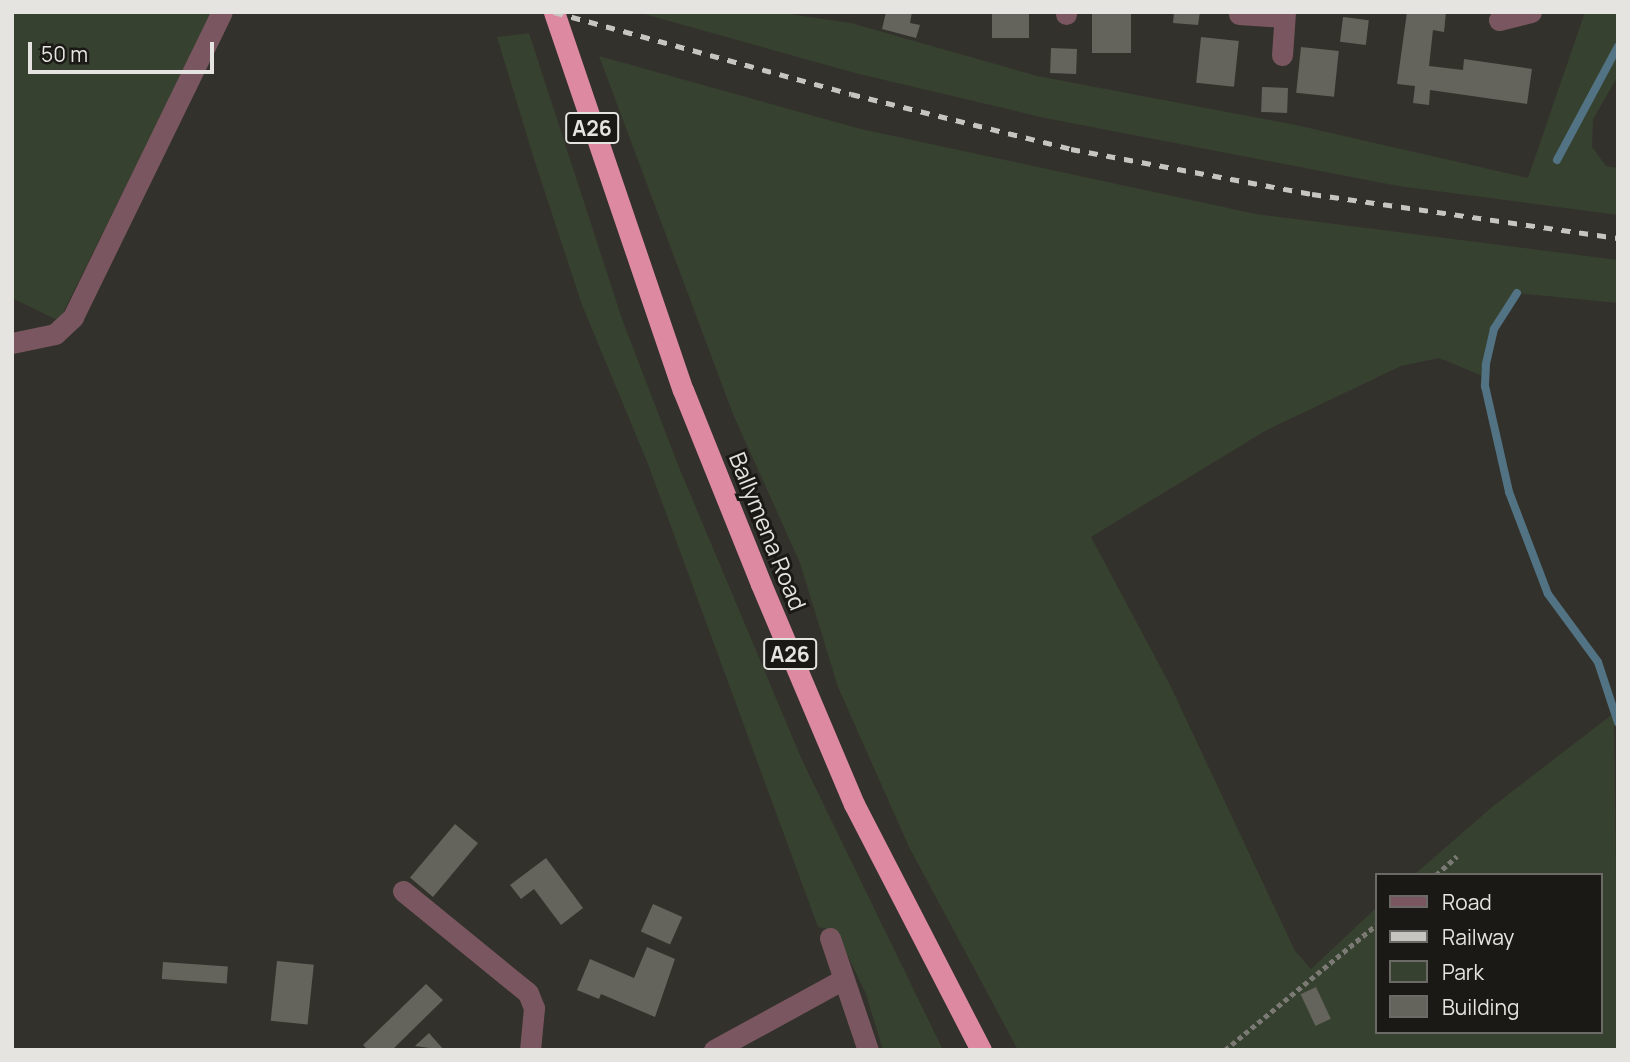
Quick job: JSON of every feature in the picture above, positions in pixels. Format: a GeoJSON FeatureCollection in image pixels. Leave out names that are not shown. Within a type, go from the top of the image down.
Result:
{"type":"FeatureCollection","features":[{"type":"Feature","properties":{"kind":"highway","name":"Ballymena Road"},"geometry":{"type":"LineString","coordinates":[[554,12],[678,378],[761,584],[854,804],[981,1050]]}},
{"type":"Feature","properties":{"kind":"street"},"geometry":{"type":"LineString","coordinates":[[12,343],[55,334],[73,317],[222,12]]}},
{"type":"Feature","properties":{"kind":"street"},"geometry":{"type":"LineString","coordinates":[[1499,20],[1531,12]]}},
{"type":"Feature","properties":{"kind":"street"},"geometry":{"type":"LineString","coordinates":[[1239,14],[1285,15],[1282,55]]}},
{"type":"Feature","properties":{"kind":"street"},"geometry":{"type":"LineString","coordinates":[[403,891],[528,993],[534,1009],[530,1050]]}},
{"type":"Feature","properties":{"kind":"street"},"geometry":{"type":"LineString","coordinates":[[830,938],[842,980],[868,1050]]}},
{"type":"Feature","properties":{"kind":"street"},"geometry":{"type":"LineString","coordinates":[[714,1050],[842,980]]}},
{"type":"Feature","properties":{"kind":"path"},"geometry":{"type":"LineString","coordinates":[[1438,873],[1457,856]]}},
{"type":"Feature","properties":{"kind":"path"},"geometry":{"type":"LineString","coordinates":[[1225,1050],[1374,927]]}},
{"type":"Feature","properties":{"kind":"green space"},"geometry":{"type":"Polygon","coordinates":[[[12,12],[212,12],[59,321],[12,298],[12,12]]]}},
{"type":"Feature","properties":{"kind":"green space"},"geometry":{"type":"Polygon","coordinates":[[[637,12],[776,12],[851,23],[1037,76],[1296,125],[1528,178],[1585,12],[1618,12],[1618,76],[1593,119],[1592,147],[1606,166],[1618,168],[1618,215],[1398,186],[1045,118],[855,73],[637,12]]]}},
{"type":"Feature","properties":{"kind":"green space"},"geometry":{"type":"Polygon","coordinates":[[[529,33],[622,319],[678,465],[802,760],[943,1050],[883,1050],[866,994],[836,931],[818,927],[648,464],[582,305],[534,159],[497,37],[529,33]]]}},
{"type":"Feature","properties":{"kind":"green space"},"geometry":{"type":"Polygon","coordinates":[[[599,56],[861,129],[1256,214],[1618,260],[1618,303],[1517,293],[1494,329],[1485,377],[1439,358],[1401,366],[1265,431],[1091,537],[1170,685],[1295,951],[1311,969],[1374,910],[1374,1034],[1602,1034],[1602,873],[1416,873],[1492,807],[1614,713],[1618,1050],[1018,1050],[909,847],[838,687],[800,563],[733,414],[599,56]]]}},
{"type":"Feature","properties":{"kind":"building"},"geometry":{"type":"Polygon","coordinates":[[[886,12],[912,12],[910,23],[920,25],[916,38],[882,29],[886,12]]]}},
{"type":"Feature","properties":{"kind":"building"},"geometry":{"type":"Polygon","coordinates":[[[992,12],[1029,12],[1029,38],[992,38],[992,12]]]}},
{"type":"Feature","properties":{"kind":"building"},"geometry":{"type":"Polygon","coordinates":[[[1092,12],[1131,12],[1131,53],[1092,53],[1092,12]]]}},
{"type":"Feature","properties":{"kind":"building"},"geometry":{"type":"Polygon","coordinates":[[[1174,12],[1200,12],[1198,25],[1173,23],[1174,12]]]}},
{"type":"Feature","properties":{"kind":"building"},"geometry":{"type":"Polygon","coordinates":[[[1407,12],[1446,12],[1444,32],[1433,30],[1429,66],[1463,70],[1464,59],[1532,69],[1527,104],[1430,90],[1429,105],[1413,103],[1415,86],[1397,84],[1407,12]]]}},
{"type":"Feature","properties":{"kind":"building"},"geometry":{"type":"Polygon","coordinates":[[[1343,17],[1369,20],[1366,45],[1340,42],[1343,17]]]}},
{"type":"Feature","properties":{"kind":"building"},"geometry":{"type":"Polygon","coordinates":[[[1201,37],[1239,41],[1234,87],[1196,83],[1201,37]]]}},
{"type":"Feature","properties":{"kind":"building"},"geometry":{"type":"Polygon","coordinates":[[[1301,47],[1339,51],[1334,97],[1296,93],[1301,47]]]}},
{"type":"Feature","properties":{"kind":"building"},"geometry":{"type":"Polygon","coordinates":[[[1051,48],[1077,49],[1076,74],[1050,73],[1051,48]]]}},
{"type":"Feature","properties":{"kind":"building"},"geometry":{"type":"Polygon","coordinates":[[[1262,87],[1288,88],[1287,113],[1261,112],[1262,87]]]}},
{"type":"Feature","properties":{"kind":"building"},"geometry":{"type":"Polygon","coordinates":[[[455,824],[478,843],[433,897],[410,878],[455,824]]]}},
{"type":"Feature","properties":{"kind":"building"},"geometry":{"type":"Polygon","coordinates":[[[546,858],[583,908],[561,925],[534,889],[521,899],[510,885],[546,858]]]}},
{"type":"Feature","properties":{"kind":"building"},"geometry":{"type":"Polygon","coordinates":[[[653,904],[682,917],[670,944],[641,931],[653,904]]]}},
{"type":"Feature","properties":{"kind":"building"},"geometry":{"type":"Polygon","coordinates":[[[647,947],[675,959],[655,1017],[601,994],[599,999],[577,990],[590,959],[634,978],[647,947]]]}},
{"type":"Feature","properties":{"kind":"building"},"geometry":{"type":"Polygon","coordinates":[[[277,961],[314,965],[308,1025],[271,1021],[277,961]]]}},
{"type":"Feature","properties":{"kind":"building"},"geometry":{"type":"Polygon","coordinates":[[[163,962],[228,967],[227,983],[162,979],[163,962]]]}},
{"type":"Feature","properties":{"kind":"building"},"geometry":{"type":"Polygon","coordinates":[[[426,984],[443,1000],[392,1050],[368,1050],[363,1045],[426,984]]]}},
{"type":"Feature","properties":{"kind":"building"},"geometry":{"type":"Polygon","coordinates":[[[1316,987],[1331,1019],[1315,1026],[1301,994],[1316,987]]]}},
{"type":"Feature","properties":{"kind":"building"},"geometry":{"type":"Polygon","coordinates":[[[429,1033],[444,1050],[415,1046],[429,1033]]]}},
{"type":"Feature","properties":{"kind":"waterway"},"geometry":{"type":"LineString","coordinates":[[1557,160],[1618,46]]}},
{"type":"Feature","properties":{"kind":"waterway"},"geometry":{"type":"LineString","coordinates":[[1517,293],[1494,329],[1486,365],[1485,386],[1509,492],[1548,594],[1598,662],[1618,723]]}},
{"type":"Feature","properties":{"kind":"railway"},"geometry":{"type":"LineString","coordinates":[[554,12],[851,94],[1071,149],[1312,194],[1618,238]]}}]}
